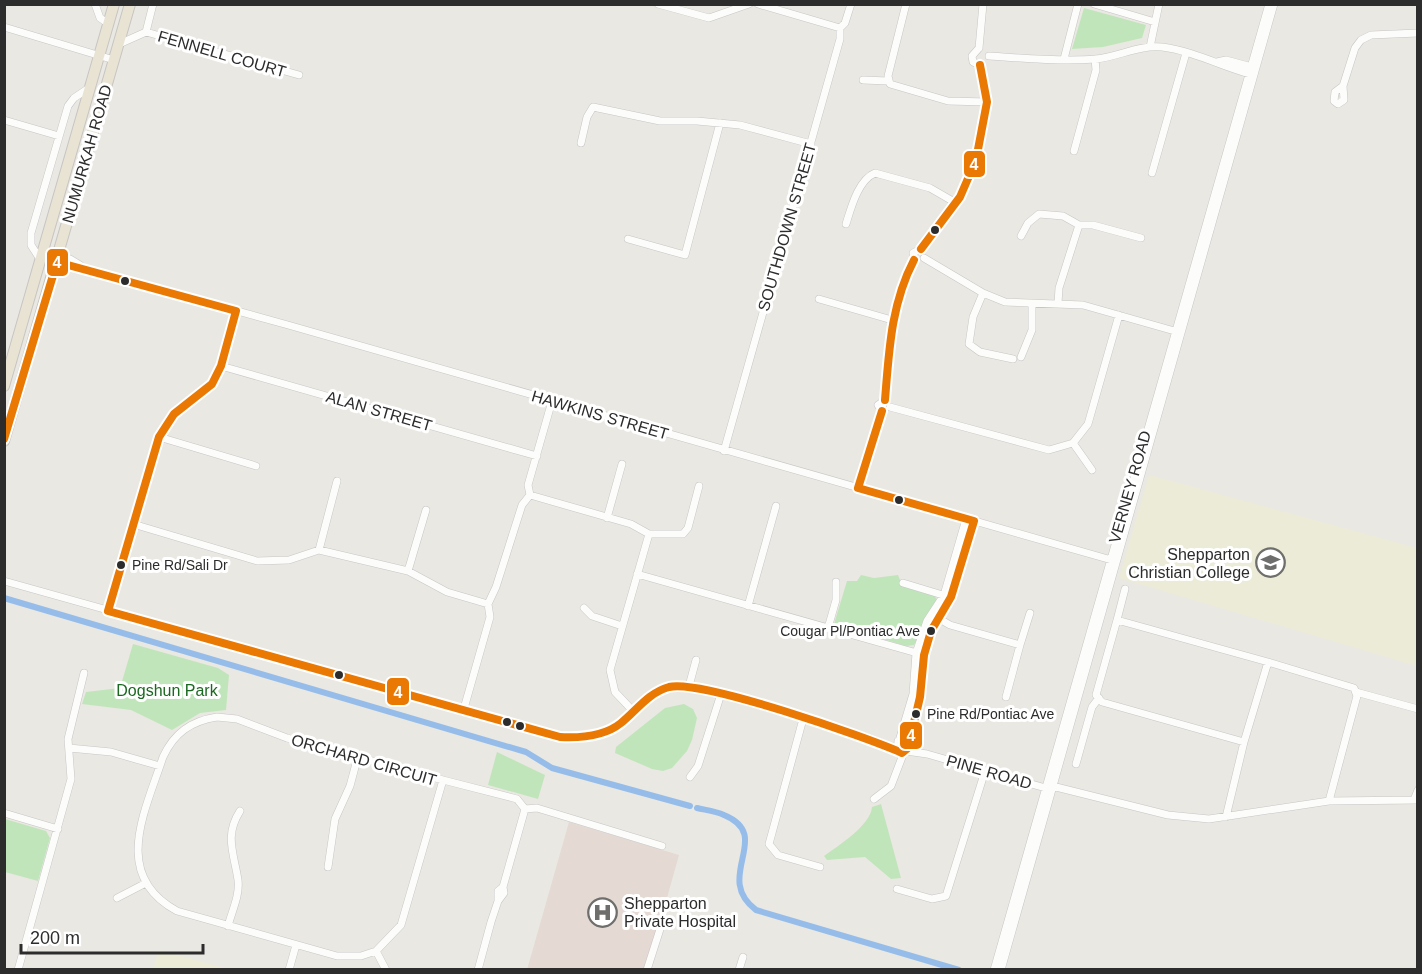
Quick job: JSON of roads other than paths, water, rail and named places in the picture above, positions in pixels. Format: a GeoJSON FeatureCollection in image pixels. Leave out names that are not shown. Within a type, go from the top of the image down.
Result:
{"type":"FeatureCollection","features":[{"type":"Feature","properties":{"kind":"highway","name":"NUMURKAH ROAD"},"geometry":{"type":"LineString","coordinates":[[4,386],[114,4]]}},
{"type":"Feature","properties":{"kind":"highway","name":"NUMURKAH ROAD"},"geometry":{"type":"LineString","coordinates":[[4,441],[129,9]]}},
{"type":"Feature","properties":{"kind":"highway"},"geometry":{"type":"LineString","coordinates":[[109,24],[119,22],[129,9]]}},
{"type":"Feature","properties":{"kind":"highway"},"geometry":{"type":"LineString","coordinates":[[4,428],[12,417]]}},
{"type":"Feature","properties":{"kind":"street"},"geometry":{"type":"LineString","coordinates":[[95,4],[100,18],[109,24]]}},
{"type":"Feature","properties":{"kind":"street"},"geometry":{"type":"LineString","coordinates":[[119,44],[146,32],[153,4]]}},
{"type":"Feature","properties":{"kind":"street"},"geometry":{"type":"LineString","coordinates":[[658,4],[709,18],[749,4]]}},
{"type":"Feature","properties":{"kind":"street"},"geometry":{"type":"LineString","coordinates":[[758,4],[840,28]]}},
{"type":"Feature","properties":{"kind":"street","name":"SOUTHDOWN STREET"},"geometry":{"type":"LineString","coordinates":[[724,451],[840,39],[840,28],[845,23],[851,4]]}},
{"type":"Feature","properties":{"kind":"street"},"geometry":{"type":"LineString","coordinates":[[888,81],[906,4]]}},
{"type":"Feature","properties":{"kind":"street"},"geometry":{"type":"LineString","coordinates":[[980,65],[973,62],[972,56],[979,48],[983,4]]}},
{"type":"Feature","properties":{"kind":"street"},"geometry":{"type":"LineString","coordinates":[[1064,59],[1078,4]]}},
{"type":"Feature","properties":{"kind":"street"},"geometry":{"type":"LineString","coordinates":[[1094,4],[1155,22]]}},
{"type":"Feature","properties":{"kind":"street"},"geometry":{"type":"LineString","coordinates":[[1150,47],[1160,4]]}},
{"type":"Feature","properties":{"kind":"street","name":"VERNEY ROAD"},"geometry":{"type":"LineString","coordinates":[[1001,969],[1112,561],[1252,71],[1269,4]]}},
{"type":"Feature","properties":{"kind":"street","name":"VERNEY ROAD"},"geometry":{"type":"LineString","coordinates":[[1252,71],[1274,4]]}},
{"type":"Feature","properties":{"kind":"street"},"geometry":{"type":"LineString","coordinates":[[4,27],[114,60]]}},
{"type":"Feature","properties":{"kind":"street","name":"FENNELL COURT"},"geometry":{"type":"LineString","coordinates":[[146,32],[299,75]]}},
{"type":"Feature","properties":{"kind":"street"},"geometry":{"type":"LineString","coordinates":[[1343,86],[1355,48],[1361,40],[1371,35],[1418,33]]}},
{"type":"Feature","properties":{"kind":"street"},"geometry":{"type":"LineString","coordinates":[[989,56],[1095,59],[1150,47],[1186,53],[1217,62],[1225,67],[1252,71]]}},
{"type":"Feature","properties":{"kind":"street"},"geometry":{"type":"LineString","coordinates":[[979,48],[986,51],[989,56]]}},
{"type":"Feature","properties":{"kind":"street"},"geometry":{"type":"LineString","coordinates":[[1152,173],[1186,53]]}},
{"type":"Feature","properties":{"kind":"street"},"geometry":{"type":"LineString","coordinates":[[980,65],[987,61],[989,56]]}},
{"type":"Feature","properties":{"kind":"street"},"geometry":{"type":"LineString","coordinates":[[1074,151],[1096,70],[1095,59]]}},
{"type":"Feature","properties":{"kind":"street"},"geometry":{"type":"LineString","coordinates":[[885,400],[892,320],[902,285],[914,260],[913,253],[921,249],[956,203],[976,160],[987,102],[980,65]]}},
{"type":"Feature","properties":{"kind":"street"},"geometry":{"type":"LineString","coordinates":[[863,80],[888,81],[948,101],[987,102]]}},
{"type":"Feature","properties":{"kind":"street"},"geometry":{"type":"LineString","coordinates":[[58,259],[38,256],[31,245],[31,233],[68,105],[74,98],[91,87]]}},
{"type":"Feature","properties":{"kind":"street"},"geometry":{"type":"LineString","coordinates":[[581,143],[587,117],[593,107],[660,122],[740,125],[811,144]]}},
{"type":"Feature","properties":{"kind":"street"},"geometry":{"type":"LineString","coordinates":[[4,120],[59,136]]}},
{"type":"Feature","properties":{"kind":"street"},"geometry":{"type":"LineString","coordinates":[[628,238],[685,255],[720,123]]}},
{"type":"Feature","properties":{"kind":"street"},"geometry":{"type":"LineString","coordinates":[[846,224],[854,201],[868,177],[875,173],[930,188],[956,203]]}},
{"type":"Feature","properties":{"kind":"street"},"geometry":{"type":"LineString","coordinates":[[1021,236],[1028,223],[1040,214],[1063,216],[1079,225],[1093,225],[1141,238]]}},
{"type":"Feature","properties":{"kind":"street"},"geometry":{"type":"LineString","coordinates":[[1058,303],[1059,288],[1079,225]]}},
{"type":"Feature","properties":{"kind":"street"},"geometry":{"type":"LineString","coordinates":[[921,249],[924,258],[983,293],[1005,302],[1083,305],[1178,332]]}},
{"type":"Feature","properties":{"kind":"street"},"geometry":{"type":"LineString","coordinates":[[914,260],[920,262],[924,258]]}},
{"type":"Feature","properties":{"kind":"street","name":"HAWKINS STREET"},"geometry":{"type":"LineString","coordinates":[[58,259],[1112,561]]}},
{"type":"Feature","properties":{"kind":"street"},"geometry":{"type":"LineString","coordinates":[[983,293],[973,317],[969,344],[980,352],[1012,359]]}},
{"type":"Feature","properties":{"kind":"street"},"geometry":{"type":"LineString","coordinates":[[819,299],[892,320]]}},
{"type":"Feature","properties":{"kind":"street"},"geometry":{"type":"LineString","coordinates":[[1021,357],[1032,330],[1032,304]]}},
{"type":"Feature","properties":{"kind":"street"},"geometry":{"type":"LineString","coordinates":[[108,611],[159,437],[174,414],[212,384],[222,366],[236,310]]}},
{"type":"Feature","properties":{"kind":"street"},"geometry":{"type":"LineString","coordinates":[[882,411],[890,407],[1035,448],[1049,450],[1073,443],[1089,421],[1119,315]]}},
{"type":"Feature","properties":{"kind":"street","name":"ALAN STREET"},"geometry":{"type":"LineString","coordinates":[[222,366],[537,456]]}},
{"type":"Feature","properties":{"kind":"street"},"geometry":{"type":"LineString","coordinates":[[885,400],[890,403],[890,407]]}},
{"type":"Feature","properties":{"kind":"street"},"geometry":{"type":"LineString","coordinates":[[858,488],[882,411],[878,403],[885,400]]}},
{"type":"Feature","properties":{"kind":"street"},"geometry":{"type":"LineString","coordinates":[[530,495],[528,486],[552,401]]}},
{"type":"Feature","properties":{"kind":"street"},"geometry":{"type":"LineString","coordinates":[[159,437],[256,466]]}},
{"type":"Feature","properties":{"kind":"street"},"geometry":{"type":"LineString","coordinates":[[1073,443],[1092,470]]}},
{"type":"Feature","properties":{"kind":"street"},"geometry":{"type":"LineString","coordinates":[[607,518],[622,464]]}},
{"type":"Feature","properties":{"kind":"street"},"geometry":{"type":"LineString","coordinates":[[319,550],[337,481]]}},
{"type":"Feature","properties":{"kind":"street"},"geometry":{"type":"LineString","coordinates":[[530,495],[631,524],[649,534],[682,534],[688,528],[699,486]]}},
{"type":"Feature","properties":{"kind":"street"},"geometry":{"type":"LineString","coordinates":[[463,712],[490,617],[488,604],[496,588],[522,504],[530,495]]}},
{"type":"Feature","properties":{"kind":"street"},"geometry":{"type":"LineString","coordinates":[[748,606],[776,506]]}},
{"type":"Feature","properties":{"kind":"street"},"geometry":{"type":"LineString","coordinates":[[408,571],[426,510]]}},
{"type":"Feature","properties":{"kind":"street"},"geometry":{"type":"LineString","coordinates":[[902,747],[913,694],[916,652],[934,616],[948,596],[970,520]]}},
{"type":"Feature","properties":{"kind":"street"},"geometry":{"type":"LineString","coordinates":[[133,524],[257,561],[289,560],[319,550],[408,571],[447,592],[488,604]]}},
{"type":"Feature","properties":{"kind":"street"},"geometry":{"type":"LineString","coordinates":[[633,711],[615,692],[610,670],[649,534]]}},
{"type":"Feature","properties":{"kind":"street"},"geometry":{"type":"LineString","coordinates":[[638,574],[924,655]]}},
{"type":"Feature","properties":{"kind":"street","name":"PINE ROAD"},"geometry":{"type":"LineString","coordinates":[[4,580],[546,735],[577,738],[605,732],[620,724],[645,699],[666,688],[689,686],[985,771],[1168,815],[1209,819],[1329,801],[1416,800]]}},
{"type":"Feature","properties":{"kind":"street"},"geometry":{"type":"LineString","coordinates":[[828,628],[836,600],[836,582]]}},
{"type":"Feature","properties":{"kind":"street"},"geometry":{"type":"LineString","coordinates":[[903,583],[948,596]]}},
{"type":"Feature","properties":{"kind":"street"},"geometry":{"type":"LineString","coordinates":[[1125,590],[1096,695],[1102,702],[1244,742]]}},
{"type":"Feature","properties":{"kind":"street"},"geometry":{"type":"LineString","coordinates":[[584,608],[592,616],[622,626]]}},
{"type":"Feature","properties":{"kind":"street"},"geometry":{"type":"LineString","coordinates":[[1006,697],[1030,613]]}},
{"type":"Feature","properties":{"kind":"street"},"geometry":{"type":"LineString","coordinates":[[934,616],[950,625],[1020,645]]}},
{"type":"Feature","properties":{"kind":"street"},"geometry":{"type":"LineString","coordinates":[[874,799],[891,786],[920,697],[924,655],[934,616]]}},
{"type":"Feature","properties":{"kind":"street"},"geometry":{"type":"LineString","coordinates":[[1117,620],[1347,684],[1356,692],[1418,709]]}},
{"type":"Feature","properties":{"kind":"street"},"geometry":{"type":"LineString","coordinates":[[689,686],[696,660]]}},
{"type":"Feature","properties":{"kind":"street"},"geometry":{"type":"LineString","coordinates":[[1226,817],[1244,742],[1268,662]]}},
{"type":"Feature","properties":{"kind":"street"},"geometry":{"type":"LineString","coordinates":[[18,969],[71,779],[68,739],[84,673]]}},
{"type":"Feature","properties":{"kind":"street"},"geometry":{"type":"LineString","coordinates":[[1329,801],[1358,696],[1356,692]]}},
{"type":"Feature","properties":{"kind":"street"},"geometry":{"type":"LineString","coordinates":[[690,777],[698,766],[721,694]]}},
{"type":"Feature","properties":{"kind":"street"},"geometry":{"type":"LineString","coordinates":[[1076,764],[1092,707],[1099,698]]}},
{"type":"Feature","properties":{"kind":"street","name":"ORCHARD CIRCUIT"},"geometry":{"type":"LineString","coordinates":[[144,884],[139,872],[137,843],[168,747],[183,729],[204,719],[217,717],[237,719],[287,738],[443,780],[401,925],[375,951]]}},
{"type":"Feature","properties":{"kind":"street"},"geometry":{"type":"LineString","coordinates":[[803,719],[769,844],[778,855],[820,867]]}},
{"type":"Feature","properties":{"kind":"street"},"geometry":{"type":"LineString","coordinates":[[69,748],[111,752],[160,766]]}},
{"type":"Feature","properties":{"kind":"street"},"geometry":{"type":"LineString","coordinates":[[328,867],[335,819],[350,786],[358,756]]}},
{"type":"Feature","properties":{"kind":"street"},"geometry":{"type":"LineString","coordinates":[[897,889],[932,899],[946,896],[985,771]]}},
{"type":"Feature","properties":{"kind":"street"},"geometry":{"type":"LineString","coordinates":[[443,780],[517,799],[525,809]]}},
{"type":"Feature","properties":{"kind":"street","name":"VERNEY ROAD"},"geometry":{"type":"LineString","coordinates":[[994,969],[1049,788]]}},
{"type":"Feature","properties":{"kind":"street"},"geometry":{"type":"LineString","coordinates":[[1416,800],[1418,790]]}},
{"type":"Feature","properties":{"kind":"street"},"geometry":{"type":"LineString","coordinates":[[525,809],[537,808],[662,846]]}},
{"type":"Feature","properties":{"kind":"street"},"geometry":{"type":"LineString","coordinates":[[478,969],[498,901],[498,891],[503,887],[525,809]]}},
{"type":"Feature","properties":{"kind":"street"},"geometry":{"type":"LineString","coordinates":[[228,926],[237,894],[238,880],[230,839],[234,820],[240,811]]}},
{"type":"Feature","properties":{"kind":"street"},"geometry":{"type":"LineString","coordinates":[[4,813],[58,829]]}},
{"type":"Feature","properties":{"kind":"street"},"geometry":{"type":"LineString","coordinates":[[117,898],[144,884],[162,903],[177,911],[296,945],[351,957],[375,951],[387,969]]}},
{"type":"Feature","properties":{"kind":"street"},"geometry":{"type":"LineString","coordinates":[[647,969],[662,923]]}},
{"type":"Feature","properties":{"kind":"street"},"geometry":{"type":"LineString","coordinates":[[289,969],[296,945]]}},
{"type":"Feature","properties":{"kind":"street"},"geometry":{"type":"LineString","coordinates":[[739,969],[743,957]]}},
{"type":"Feature","properties":{"kind":"waterway"},"geometry":{"type":"LineString","coordinates":[[4,598],[526,752],[552,768],[690,806]]}},
{"type":"Feature","properties":{"kind":"waterway"},"geometry":{"type":"LineString","coordinates":[[697,808],[724,815],[738,824],[744,834],[745,846],[740,884],[744,897],[756,910],[959,970]]}},
{"type":"Feature","properties":{"kind":"place","name":"Shepparton Christian College"},"geometry":{"type":"Point","coordinates":[1271,563]}},
{"type":"Feature","properties":{"kind":"place","name":"Pine Rd/Sali Dr"},"geometry":{"type":"Point","coordinates":[121,565]}},
{"type":"Feature","properties":{"kind":"place","name":"Cougar Pl/Pontiac Ave"},"geometry":{"type":"Point","coordinates":[931,631]}},
{"type":"Feature","properties":{"kind":"place","name":"Pine Rd/Pontiac Ave"},"geometry":{"type":"Point","coordinates":[916,714]}},
{"type":"Feature","properties":{"kind":"place","name":"Shepparton Private Hospital"},"geometry":{"type":"Point","coordinates":[603,912]}},
{"type":"Feature","properties":{"kind":"park label","name":"Dogshun Park"},"geometry":{"type":"Point","coordinates":[167,690]}}]}
